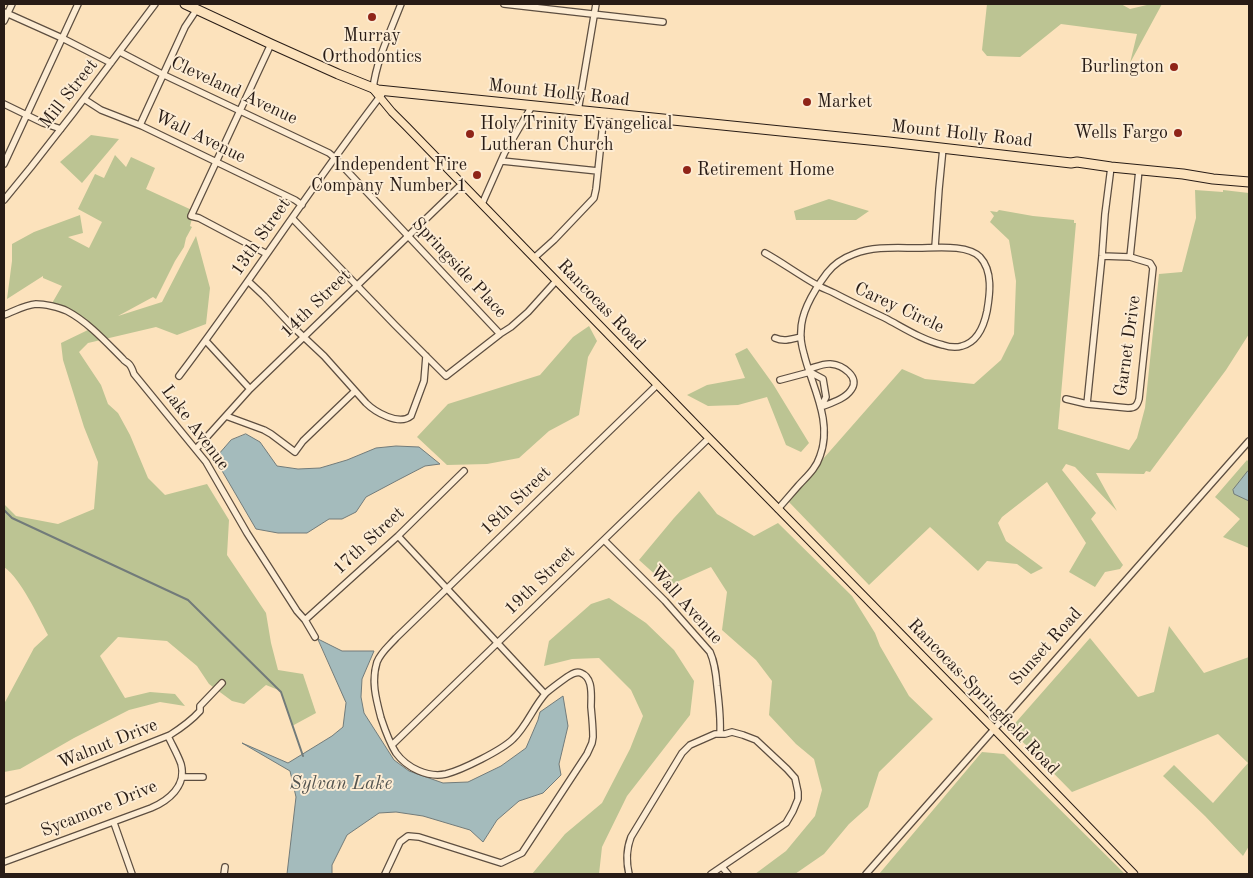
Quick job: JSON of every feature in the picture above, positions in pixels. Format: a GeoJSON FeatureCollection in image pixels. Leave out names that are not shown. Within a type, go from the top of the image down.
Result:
{"type":"FeatureCollection","features":[{"type":"Feature","properties":{"kind":"highway","name":"Mount Holly Road"},"geometry":{"type":"LineString","coordinates":[[185,4],[383,94],[532,106],[1071,163],[1078,162],[1249,182]]}},
{"type":"Feature","properties":{"kind":"main road","name":"Rancocas Road"},"geometry":{"type":"LineString","coordinates":[[383,94],[392,112],[810,541]]}},
{"type":"Feature","properties":{"kind":"main road","name":"Rancocas-Springfield Road"},"geometry":{"type":"LineString","coordinates":[[810,541],[1134,874]]}},
{"type":"Feature","properties":{"kind":"street"},"geometry":{"type":"LineString","coordinates":[[4,21],[5,13],[12,4]]}},
{"type":"Feature","properties":{"kind":"street"},"geometry":{"type":"LineString","coordinates":[[4,164],[78,4]]}},
{"type":"Feature","properties":{"kind":"street","name":"Mill Street"},"geometry":{"type":"LineString","coordinates":[[4,200],[112,63],[155,4]]}},
{"type":"Feature","properties":{"kind":"street"},"geometry":{"type":"LineString","coordinates":[[373,89],[379,64],[402,4]]}},
{"type":"Feature","properties":{"kind":"street"},"geometry":{"type":"LineString","coordinates":[[504,4],[663,22]]}},
{"type":"Feature","properties":{"kind":"street"},"geometry":{"type":"LineString","coordinates":[[578,111],[596,4]]}},
{"type":"Feature","properties":{"kind":"street"},"geometry":{"type":"LineString","coordinates":[[140,125],[186,27],[197,9]]}},
{"type":"Feature","properties":{"kind":"street"},"geometry":{"type":"LineString","coordinates":[[5,13],[112,63]]}},
{"type":"Feature","properties":{"kind":"street"},"geometry":{"type":"LineString","coordinates":[[267,254],[199,218],[191,216],[270,44]]}},
{"type":"Feature","properties":{"kind":"street","name":"Cleveland Avenue"},"geometry":{"type":"LineString","coordinates":[[120,52],[164,75],[325,150],[335,158]]}},
{"type":"Feature","properties":{"kind":"street","name":"13th Street"},"geometry":{"type":"LineString","coordinates":[[179,376],[383,94]]}},
{"type":"Feature","properties":{"kind":"street","name":"Wall Avenue"},"geometry":{"type":"LineString","coordinates":[[84,99],[101,110],[140,125],[302,205]]}},
{"type":"Feature","properties":{"kind":"street"},"geometry":{"type":"LineString","coordinates":[[4,104],[43,123],[61,129]]}},
{"type":"Feature","properties":{"kind":"street"},"geometry":{"type":"LineString","coordinates":[[482,204],[515,134],[532,106]]}},
{"type":"Feature","properties":{"kind":"street"},"geometry":{"type":"LineString","coordinates":[[534,258],[592,201],[596,189],[604,114]]}},
{"type":"Feature","properties":{"kind":"street"},"geometry":{"type":"LineString","coordinates":[[935,247],[943,148]]}},
{"type":"Feature","properties":{"kind":"street","name":"Springside Place"},"geometry":{"type":"LineString","coordinates":[[335,158],[500,334]]}},
{"type":"Feature","properties":{"kind":"street"},"geometry":{"type":"LineString","coordinates":[[502,161],[598,171]]}},
{"type":"Feature","properties":{"kind":"street","name":"Garnet Drive"},"geometry":{"type":"LineString","coordinates":[[1087,404],[1111,167]]}},
{"type":"Feature","properties":{"kind":"street"},"geometry":{"type":"LineString","coordinates":[[1130,257],[1139,170]]}},
{"type":"Feature","properties":{"kind":"street","name":"14th Street"},"geometry":{"type":"LineString","coordinates":[[196,449],[250,389],[462,184]]}},
{"type":"Feature","properties":{"kind":"street"},"geometry":{"type":"LineString","coordinates":[[292,218],[446,376],[511,327],[528,312],[556,281]]}},
{"type":"Feature","properties":{"kind":"street","name":"Carey Circle"},"geometry":{"type":"LineString","coordinates":[[801,337],[804,314],[818,286],[832,267],[848,256],[866,250],[935,247],[973,252],[983,261],[990,282],[987,312],[982,328],[972,341],[955,347],[926,339],[818,286]]}},
{"type":"Feature","properties":{"kind":"street"},"geometry":{"type":"LineString","coordinates":[[766,253],[818,286]]}},
{"type":"Feature","properties":{"kind":"street","name":"Garnet Drive"},"geometry":{"type":"LineString","coordinates":[[1066,399],[1087,404],[1128,408],[1137,406],[1140,399],[1153,268],[1150,263],[1130,257],[1102,256]]}},
{"type":"Feature","properties":{"kind":"street"},"geometry":{"type":"LineString","coordinates":[[248,281],[324,356],[370,408],[379,413],[394,418],[408,418],[411,416],[424,381],[426,356]]}},
{"type":"Feature","properties":{"kind":"street","name":"Lake Avenue"},"geometry":{"type":"LineString","coordinates":[[4,315],[23,306],[35,304],[61,309],[73,315],[102,338],[129,364],[134,374],[206,462],[240,523],[315,637]]}},
{"type":"Feature","properties":{"kind":"street"},"geometry":{"type":"LineString","coordinates":[[775,338],[788,340],[801,337],[824,420],[824,443],[820,458],[812,472],[778,509]]}},
{"type":"Feature","properties":{"kind":"street"},"geometry":{"type":"LineString","coordinates":[[206,341],[250,389]]}},
{"type":"Feature","properties":{"kind":"street"},"geometry":{"type":"LineString","coordinates":[[780,380],[824,364],[842,367],[853,379],[853,387],[843,396],[821,407]]}},
{"type":"Feature","properties":{"kind":"street"},"geometry":{"type":"LineString","coordinates":[[809,371],[823,379],[826,397],[821,407]]}},
{"type":"Feature","properties":{"kind":"street","name":"18th Street"},"geometry":{"type":"LineString","coordinates":[[385,874],[400,842],[408,836],[419,837],[500,863],[522,853],[588,754],[593,732],[591,690],[588,679],[585,675],[578,672],[573,673],[556,684],[546,694],[524,728],[498,750],[446,774],[434,774],[418,770],[399,756],[386,733],[374,683],[376,665],[380,656],[396,638],[657,385]]}},
{"type":"Feature","properties":{"kind":"street"},"geometry":{"type":"LineString","coordinates":[[226,416],[264,430],[295,452],[354,391]]}},
{"type":"Feature","properties":{"kind":"street","name":"19th Street"},"geometry":{"type":"LineString","coordinates":[[392,745],[709,438]]}},
{"type":"Feature","properties":{"kind":"street","name":"Sunset Road"},"geometry":{"type":"LineString","coordinates":[[866,874],[1249,441]]}},
{"type":"Feature","properties":{"kind":"street","name":"17th Street"},"geometry":{"type":"LineString","coordinates":[[305,620],[398,536],[464,471]]}},
{"type":"Feature","properties":{"kind":"street"},"geometry":{"type":"LineString","coordinates":[[398,536],[546,694]]}},
{"type":"Feature","properties":{"kind":"street","name":"Wall Avenue"},"geometry":{"type":"LineString","coordinates":[[604,540],[665,601],[710,652],[714,660],[716,675],[721,723],[720,734]]}},
{"type":"Feature","properties":{"kind":"street","name":"Walnut Drive"},"geometry":{"type":"LineString","coordinates":[[4,801],[168,736],[194,718],[200,712],[200,706],[222,683]]}},
{"type":"Feature","properties":{"kind":"street"},"geometry":{"type":"LineString","coordinates":[[629,874],[626,859],[631,837],[682,753],[690,745],[715,734],[736,732],[760,743],[795,778],[798,792],[796,805],[786,823],[711,874]]}},
{"type":"Feature","properties":{"kind":"street"},"geometry":{"type":"LineString","coordinates":[[168,736],[180,762],[182,777],[202,778]]}},
{"type":"Feature","properties":{"kind":"street","name":"Sycamore Drive"},"geometry":{"type":"LineString","coordinates":[[4,862],[156,806],[174,794],[182,777]]}},
{"type":"Feature","properties":{"kind":"street"},"geometry":{"type":"LineString","coordinates":[[114,823],[132,874]]}},
{"type":"Feature","properties":{"kind":"street"},"geometry":{"type":"LineString","coordinates":[[722,866],[728,874]]}},
{"type":"Feature","properties":{"kind":"street"},"geometry":{"type":"LineString","coordinates":[[224,874],[225,867]]}},
{"type":"Feature","properties":{"kind":"green space"},"geometry":{"type":"Polygon","coordinates":[[[987,4],[1121,4],[1130,9],[1151,4],[1162,4],[1130,63],[1137,34],[1061,24],[1020,57],[987,56],[982,50],[987,4]]]}},
{"type":"Feature","properties":{"kind":"green space"},"geometry":{"type":"Polygon","coordinates":[[[91,135],[119,139],[82,183],[60,162],[91,135]]]}},
{"type":"Feature","properties":{"kind":"green space"},"geometry":{"type":"Polygon","coordinates":[[[115,155],[126,167],[131,157],[155,168],[146,189],[194,211],[190,226],[192,227],[184,247],[156,299],[153,297],[118,316],[162,302],[196,236],[210,288],[206,324],[177,335],[156,327],[88,343],[79,352],[101,385],[108,404],[118,413],[130,435],[148,478],[165,495],[207,484],[229,520],[227,555],[266,613],[278,670],[303,674],[316,713],[292,726],[281,691],[266,685],[244,704],[232,701],[209,684],[197,666],[167,641],[118,637],[100,656],[125,698],[150,692],[175,694],[185,706],[160,702],[129,710],[74,738],[20,769],[4,772],[4,704],[34,648],[48,635],[23,589],[4,567],[4,504],[16,516],[58,524],[94,509],[98,462],[84,427],[63,360],[61,343],[90,329],[82,321],[51,305],[62,286],[43,278],[43,276],[7,299],[12,261],[12,244],[34,232],[80,215],[83,233],[68,237],[89,248],[102,222],[78,209],[95,174],[104,178],[115,155]]]}},
{"type":"Feature","properties":{"kind":"green space"},"geometry":{"type":"Polygon","coordinates":[[[1195,190],[1223,192],[1223,190],[1249,193],[1249,334],[1226,370],[1150,472],[1146,471],[1144,474],[1096,473],[1117,511],[1075,467],[1066,464],[1062,470],[1096,513],[1091,519],[1123,565],[1120,569],[1105,572],[1095,587],[1069,572],[1086,543],[1047,482],[1002,517],[998,523],[1006,541],[1043,568],[1031,574],[1017,564],[987,561],[978,571],[930,527],[869,585],[787,500],[902,369],[925,379],[974,384],[1001,360],[1014,334],[1016,281],[1009,240],[990,222],[994,216],[990,211],[997,212],[999,210],[1074,220],[1074,223],[1076,223],[1058,429],[1129,450],[1137,438],[1145,408],[1159,274],[1182,272],[1196,218],[1195,190]]]}},
{"type":"Feature","properties":{"kind":"green space"},"geometry":{"type":"Polygon","coordinates":[[[829,199],[869,211],[856,220],[796,220],[794,211],[829,199]]]}},
{"type":"Feature","properties":{"kind":"green space"},"geometry":{"type":"Polygon","coordinates":[[[589,326],[597,341],[588,357],[579,415],[549,431],[519,458],[487,464],[447,465],[417,437],[448,404],[540,375],[573,337],[589,326]]]}},
{"type":"Feature","properties":{"kind":"green space"},"geometry":{"type":"Polygon","coordinates":[[[747,348],[773,384],[809,443],[801,452],[786,445],[767,397],[738,405],[708,406],[687,395],[707,385],[745,378],[735,354],[747,348]]]}},
{"type":"Feature","properties":{"kind":"green space"},"geometry":{"type":"Polygon","coordinates":[[[1247,460],[1249,462],[1249,548],[1223,537],[1240,519],[1215,497],[1247,460]]]}},
{"type":"Feature","properties":{"kind":"green space"},"geometry":{"type":"Polygon","coordinates":[[[699,491],[717,514],[754,536],[778,523],[852,596],[875,633],[880,646],[909,696],[933,719],[879,772],[868,807],[849,824],[824,854],[795,874],[755,874],[786,851],[815,816],[822,790],[814,759],[796,744],[769,715],[772,681],[756,660],[722,630],[727,592],[711,567],[668,586],[639,560],[699,491]]]}},
{"type":"Feature","properties":{"kind":"green space"},"geometry":{"type":"Polygon","coordinates":[[[609,598],[646,623],[674,650],[694,681],[690,715],[627,796],[602,847],[599,874],[532,874],[565,834],[602,803],[630,749],[643,716],[631,690],[599,658],[572,659],[544,666],[549,641],[591,604],[609,598]]]}},
{"type":"Feature","properties":{"kind":"green space"},"geometry":{"type":"Polygon","coordinates":[[[1169,626],[1204,673],[1249,657],[1249,846],[1243,856],[1163,776],[1174,765],[1213,803],[1248,763],[1218,734],[1072,792],[1010,729],[1090,638],[1138,697],[1154,692],[1169,626]]]}},
{"type":"Feature","properties":{"kind":"green space"},"geometry":{"type":"Polygon","coordinates":[[[982,752],[1004,754],[1125,874],[879,874],[982,752]]]}},
{"type":"Feature","properties":{"kind":"water"},"geometry":{"type":"Polygon","coordinates":[[[246,434],[260,442],[277,466],[298,469],[320,468],[347,460],[376,448],[396,446],[419,447],[440,464],[425,466],[366,497],[356,512],[342,519],[329,519],[307,533],[278,533],[256,529],[221,469],[218,455],[231,440],[246,434]]]}},
{"type":"Feature","properties":{"kind":"water"},"geometry":{"type":"Polygon","coordinates":[[[1248,471],[1249,501],[1234,494],[1233,490],[1248,471]]]}},
{"type":"Feature","properties":{"kind":"water","name":"Sylvan Lake"},"geometry":{"type":"Polygon","coordinates":[[[318,639],[342,651],[374,651],[362,679],[361,697],[364,713],[394,760],[409,771],[443,783],[468,782],[501,766],[526,748],[540,712],[563,696],[568,726],[559,764],[561,775],[543,793],[519,801],[497,820],[483,842],[470,830],[423,816],[396,812],[379,813],[347,835],[332,865],[332,874],[287,874],[296,797],[290,771],[242,743],[288,763],[332,736],[343,727],[346,703],[318,639]]]}},
{"type":"Feature","properties":{"kind":"waterway"},"geometry":{"type":"LineString","coordinates":[[4,510],[12,518],[188,600],[281,692],[303,756]]}},
{"type":"Feature","properties":{"kind":"place","name":"Murray Orthodontics"},"geometry":{"type":"Point","coordinates":[372,17]}},
{"type":"Feature","properties":{"kind":"place","name":"Burlington"},"geometry":{"type":"Point","coordinates":[1174,67]}},
{"type":"Feature","properties":{"kind":"place","name":"Market"},"geometry":{"type":"Point","coordinates":[807,102]}},
{"type":"Feature","properties":{"kind":"place","name":"Wells Fargo"},"geometry":{"type":"Point","coordinates":[1178,133]}},
{"type":"Feature","properties":{"kind":"place","name":"Holy Trinity Evangelical Lutheran Church"},"geometry":{"type":"Point","coordinates":[470,134]}},
{"type":"Feature","properties":{"kind":"place","name":"Retirement Home"},"geometry":{"type":"Point","coordinates":[687,170]}},
{"type":"Feature","properties":{"kind":"place","name":"Independent Fire Company Number 1"},"geometry":{"type":"Point","coordinates":[477,175]}}]}
